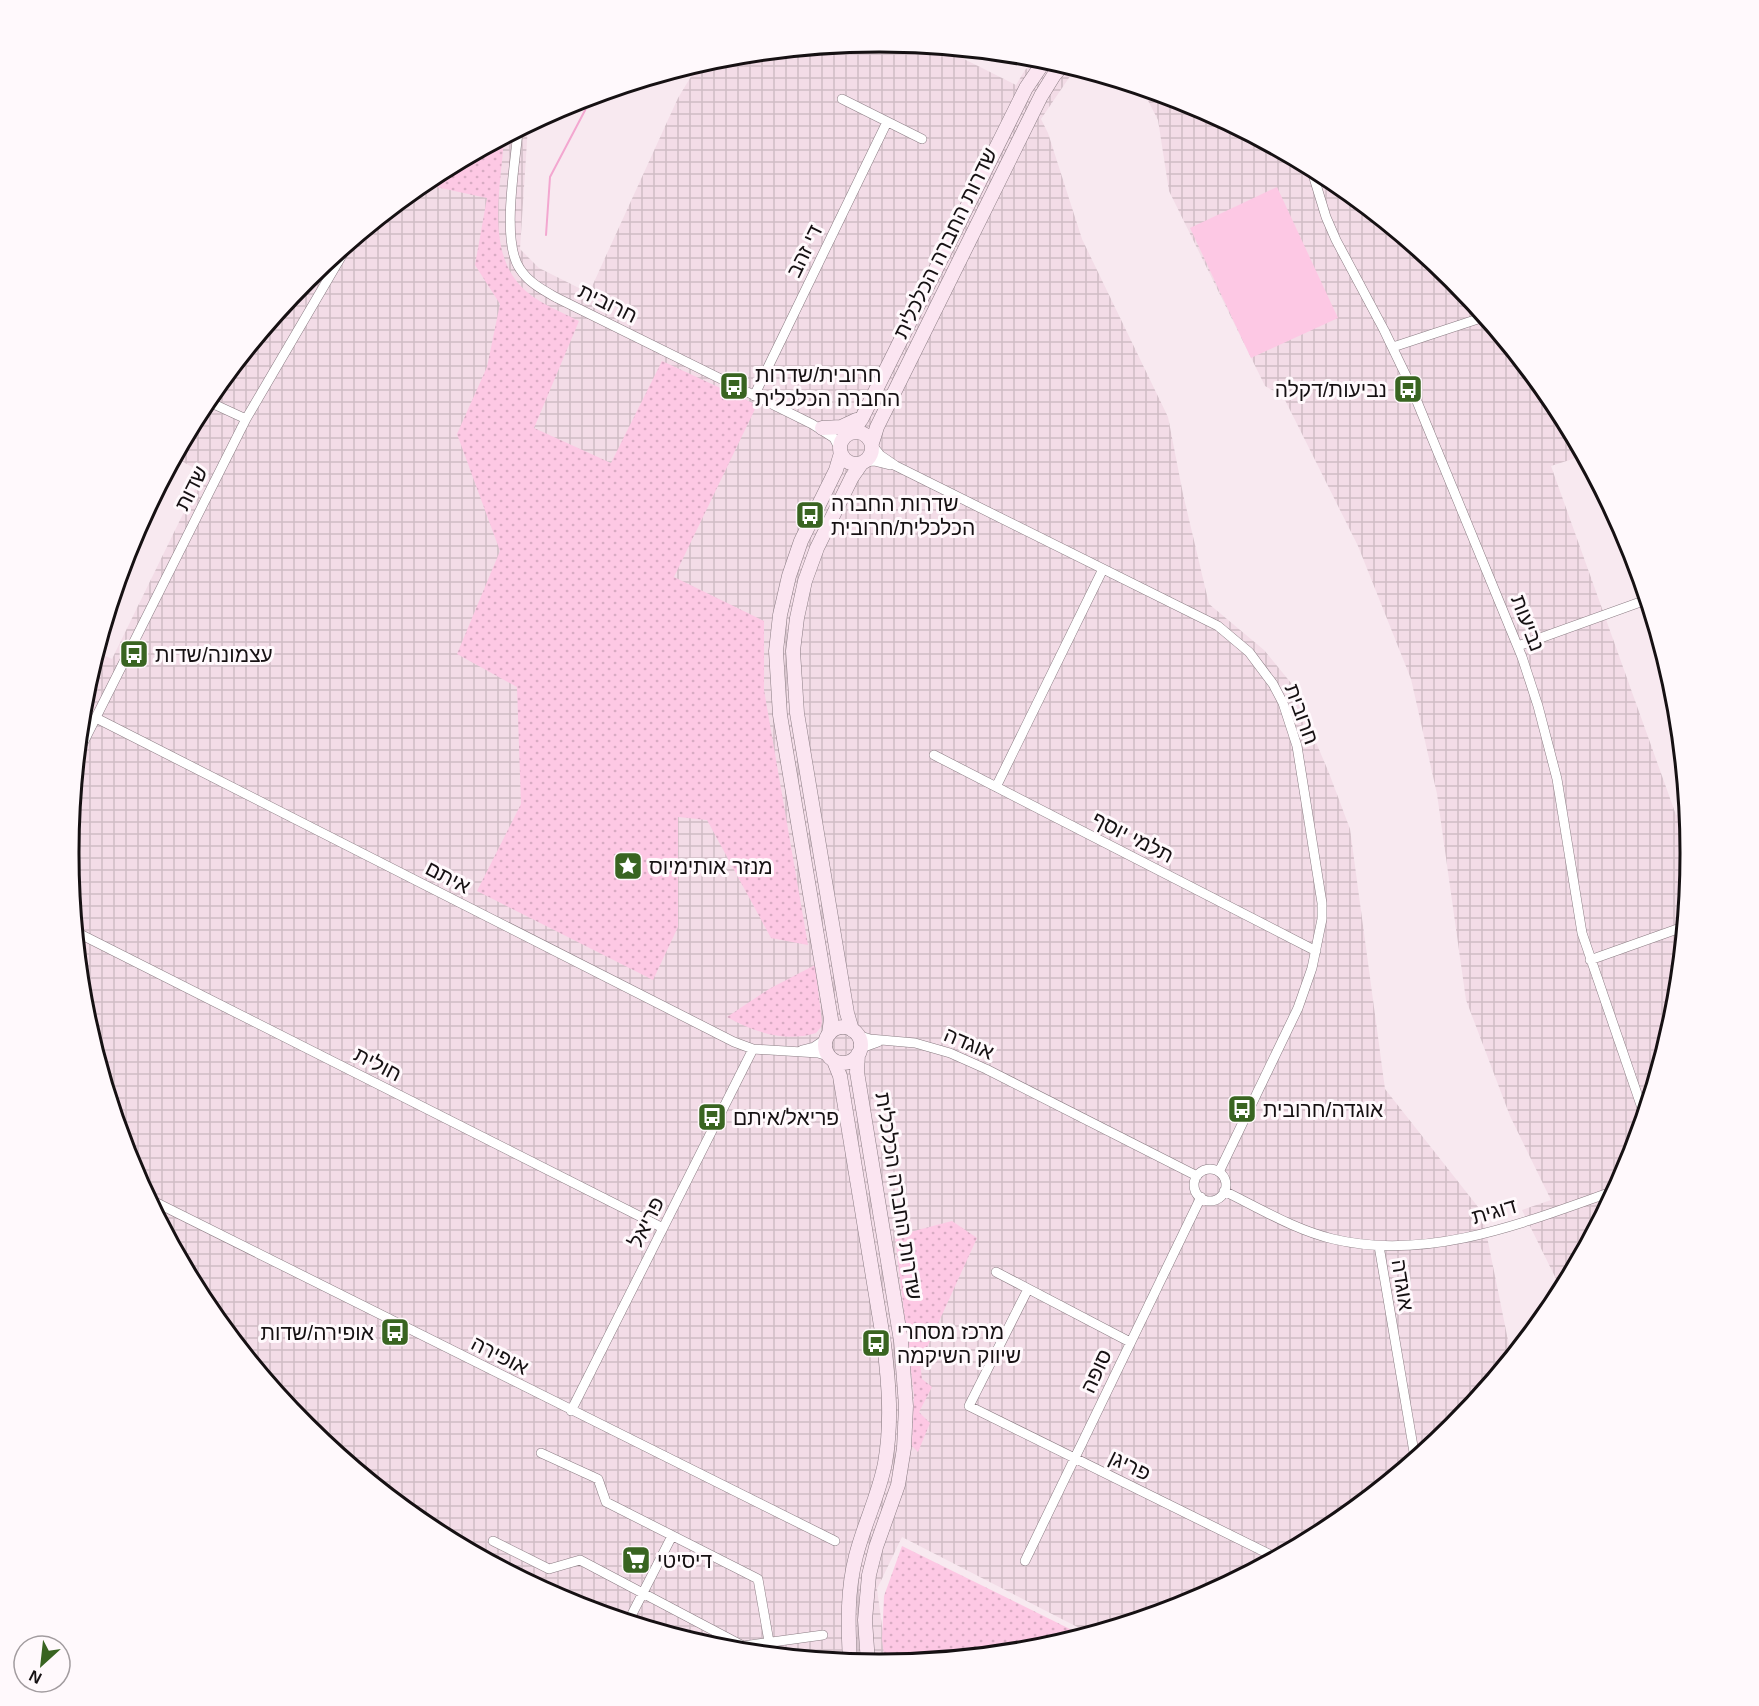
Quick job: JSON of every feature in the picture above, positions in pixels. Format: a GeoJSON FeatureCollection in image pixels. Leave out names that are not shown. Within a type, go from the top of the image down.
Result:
{"type":"FeatureCollection","features":[{"type":"Feature","properties":{"kind":"main road","name":"שדרות החברה הכלכלית"},"geometry":{"type":"LineString","coordinates":[[850,433],[867,407],[1026,88],[1039,69]]}},
{"type":"Feature","properties":{"kind":"main road","name":"שדרות החברה הכלכלית"},"geometry":{"type":"LineString","coordinates":[[872,445],[877,427],[1041,96],[1056,73]]}},
{"type":"Feature","properties":{"kind":"main road"},"geometry":{"type":"LineString","coordinates":[[817,426],[848,425],[867,407]]}},
{"type":"Feature","properties":{"kind":"main road"},"geometry":{"type":"LineString","coordinates":[[827,1037],[842,1028],[857,1042],[850,1062],[839,1063],[831,1058],[825,1045],[831,1019],[780,715],[776,651],[780,615],[789,576],[801,541],[839,463],[842,441],[850,433],[861,433],[866,435],[872,445],[871,456],[863,463],[851,464],[843,458],[841,451]]}},
{"type":"Feature","properties":{"kind":"main road","name":"שדרות החברה הכלכלית"},"geometry":{"type":"LineString","coordinates":[[863,463],[852,477],[810,565],[797,618],[793,651],[797,713],[848,1020],[857,1042],[857,1072],[901,1341],[906,1406],[907,1426],[898,1485],[876,1547],[869,1575],[865,1620],[867,1654]]}},
{"type":"Feature","properties":{"kind":"main road","name":"שדרות החברה הכלכלית"},"geometry":{"type":"LineString","coordinates":[[831,1058],[840,1076],[889,1386],[889,1425],[885,1462],[852,1572],[848,1620],[850,1653]]}},
{"type":"Feature","properties":{"kind":"street"},"geometry":{"type":"LineString","coordinates":[[842,99],[922,140]]}},
{"type":"Feature","properties":{"kind":"street","name":"די זהב"},"geometry":{"type":"LineString","coordinates":[[754,396],[887,122]]}},
{"type":"Feature","properties":{"kind":"street","name":"חרובית"},"geometry":{"type":"LineString","coordinates":[[517,139],[510,240],[518,267],[528,279],[556,298],[817,426],[834,438],[841,451]]}},
{"type":"Feature","properties":{"kind":"street","name":"נביעות"},"geometry":{"type":"LineString","coordinates":[[1315,182],[1336,240],[1393,347],[1518,646],[1551,755],[1577,907],[1590,960],[1640,1103]]}},
{"type":"Feature","properties":{"kind":"street","name":"שדות"},"geometry":{"type":"LineString","coordinates":[[89,733],[246,419],[336,266]]}},
{"type":"Feature","properties":{"kind":"street"},"geometry":{"type":"LineString","coordinates":[[1393,347],[1476,320]]}},
{"type":"Feature","properties":{"kind":"street"},"geometry":{"type":"LineString","coordinates":[[216,405],[246,419]]}},
{"type":"Feature","properties":{"kind":"street","name":"חרובית"},"geometry":{"type":"LineString","coordinates":[[817,426],[850,433]]}},
{"type":"Feature","properties":{"kind":"street","name":"חרובית"},"geometry":{"type":"LineString","coordinates":[[872,445],[880,455],[896,466],[1218,626],[1249,652],[1273,684],[1283,703],[1297,746],[1320,882],[1322,919],[1316,951],[1298,1008],[1219,1172]]}},
{"type":"Feature","properties":{"kind":"street","name":"חרובית"},"geometry":{"type":"LineString","coordinates":[[863,463],[874,461],[896,466]]}},
{"type":"Feature","properties":{"kind":"street"},"geometry":{"type":"LineString","coordinates":[[996,787],[1103,569]]}},
{"type":"Feature","properties":{"kind":"street"},"geometry":{"type":"LineString","coordinates":[[1518,646],[1640,602]]}},
{"type":"Feature","properties":{"kind":"street","name":"איתם"},"geometry":{"type":"LineString","coordinates":[[96,718],[734,1042],[753,1049],[818,1053],[831,1058]]}},
{"type":"Feature","properties":{"kind":"street","name":"תלמי יוסף"},"geometry":{"type":"LineString","coordinates":[[934,755],[1316,951]]}},
{"type":"Feature","properties":{"kind":"street"},"geometry":{"type":"LineString","coordinates":[[1590,960],[1676,930]]}},
{"type":"Feature","properties":{"kind":"street","name":"חולית"},"geometry":{"type":"LineString","coordinates":[[84,936],[663,1228]]}},
{"type":"Feature","properties":{"kind":"street","name":"איתם"},"geometry":{"type":"LineString","coordinates":[[788,1052],[814,1047],[827,1037]]}},
{"type":"Feature","properties":{"kind":"street","name":"אוגדה"},"geometry":{"type":"LineString","coordinates":[[857,1042],[915,1042],[950,1053],[1197,1176]]}},
{"type":"Feature","properties":{"kind":"street","name":"פריאל"},"geometry":{"type":"LineString","coordinates":[[571,1411],[753,1049]]}},
{"type":"Feature","properties":{"kind":"street"},"geometry":{"type":"LineString","coordinates":[[1209,1169],[1219,1172],[1225,1180],[1224,1191],[1214,1200],[1197,1194],[1194,1185],[1197,1176],[1209,1169]]}},
{"type":"Feature","properties":{"kind":"street","name":"אוגדה"},"geometry":{"type":"LineString","coordinates":[[1224,1191],[1330,1239],[1379,1246],[1413,1449]]}},
{"type":"Feature","properties":{"kind":"street","name":"דוגית"},"geometry":{"type":"LineString","coordinates":[[1379,1246],[1428,1244],[1462,1238],[1517,1223],[1603,1195]]}},
{"type":"Feature","properties":{"kind":"street","name":"סופה"},"geometry":{"type":"LineString","coordinates":[[1025,1561],[1201,1197]]}},
{"type":"Feature","properties":{"kind":"street","name":"אופירה"},"geometry":{"type":"LineString","coordinates":[[161,1205],[836,1541]]}},
{"type":"Feature","properties":{"kind":"street"},"geometry":{"type":"LineString","coordinates":[[996,1272],[1130,1342]]}},
{"type":"Feature","properties":{"kind":"street","name":"פריגן"},"geometry":{"type":"LineString","coordinates":[[1028,1289],[969,1406],[1267,1553]]}},
{"type":"Feature","properties":{"kind":"street"},"geometry":{"type":"LineString","coordinates":[[541,1453],[597,1479],[606,1502],[758,1579],[769,1646]]}},
{"type":"Feature","properties":{"kind":"street"},"geometry":{"type":"LineString","coordinates":[[632,1614],[672,1536]]}},
{"type":"Feature","properties":{"kind":"street"},"geometry":{"type":"LineString","coordinates":[[493,1541],[549,1569],[580,1560],[730,1639]]}},
{"type":"Feature","properties":{"kind":"street"},"geometry":{"type":"LineString","coordinates":[[757,1644],[823,1635]]}},
{"type":"Feature","properties":{"kind":"shaded area"},"geometry":{"type":"Polygon","coordinates":[[[880,52],[959,57],[1016,85],[1028,67],[1070,76],[1041,119],[1048,133],[1082,239],[1168,417],[1183,494],[1209,604],[1264,650],[1291,683],[1350,829],[1385,1089],[1482,1212],[1509,1347],[1446,1419],[1367,1488],[1324,1519],[1280,1546],[1186,1593],[1087,1626],[1079,1628],[902,1537],[877,1589],[886,1654],[880,1654],[775,1647],[672,1626],[573,1593],[479,1546],[435,1519],[352,1455],[313,1419],[244,1340],[186,1253],[162,1207],[121,1110],[106,1060],[94,1009],[81,905],[79,853],[86,749],[94,697],[104,655],[112,659],[203,473],[182,461],[186,453],[244,366],[313,287],[392,218],[435,187],[527,134],[520,249],[539,268],[589,293],[678,98],[692,75],[775,59],[827,54],[880,52]]]}},
{"type":"Feature","properties":{"kind":"shaded area"},"geometry":{"type":"Polygon","coordinates":[[[1147,99],[1186,113],[1234,135],[1324,187],[1367,218],[1446,287],[1481,325],[1515,366],[1545,408],[1576,458],[1551,466],[1676,815],[1679,814],[1680,853],[1673,957],[1665,1009],[1653,1060],[1638,1110],[1619,1159],[1597,1207],[1556,1280],[1522,1210],[1551,1200],[1510,1116],[1466,1000],[1437,794],[1411,679],[1358,546],[1283,396],[1265,386],[1169,191],[1158,120],[1147,99]]]}},
{"type":"Feature","properties":{"kind":"shaded area"},"geometry":{"type":"Polygon","coordinates":[[[503,147],[498,220],[505,260],[514,277],[527,292],[579,321],[534,428],[611,463],[662,361],[757,405],[674,577],[764,621],[764,690],[808,945],[771,938],[707,820],[678,817],[678,927],[653,980],[477,891],[521,804],[517,687],[457,654],[500,551],[457,434],[487,367],[500,304],[475,265],[487,198],[435,187],[503,147]]]}},
{"type":"Feature","properties":{"kind":"shaded area"},"geometry":{"type":"Polygon","coordinates":[[[1277,187],[1338,318],[1251,358],[1190,228],[1277,187]]]}},
{"type":"Feature","properties":{"kind":"shaded area"},"geometry":{"type":"Polygon","coordinates":[[[815,965],[822,1022],[816,1033],[793,1037],[781,1036],[759,1031],[727,1017],[769,989],[815,965]]]}},
{"type":"Feature","properties":{"kind":"shaded area"},"geometry":{"type":"Polygon","coordinates":[[[952,1221],[977,1238],[920,1363],[922,1379],[932,1387],[919,1412],[930,1423],[918,1452],[912,1446],[914,1395],[895,1236],[952,1221]]]}},
{"type":"Feature","properties":{"kind":"shaded area"},"geometry":{"type":"Polygon","coordinates":[[[902,1546],[1071,1630],[984,1647],[884,1654],[882,1639],[884,1596],[902,1546]]]}},
{"type":"Feature","properties":{"kind":"waterway"},"geometry":{"type":"LineString","coordinates":[[546,235],[550,177],[586,108]]}},
{"type":"Feature","properties":{"kind":"place","name":"חרובית/שדרות החברה הכלכלית"},"geometry":{"type":"Point","coordinates":[734,386]}},
{"type":"Feature","properties":{"kind":"place","name":"נביעות/דקלה"},"geometry":{"type":"Point","coordinates":[1408,389]}},
{"type":"Feature","properties":{"kind":"place","name":"שדרות החברה הכלכלית/חרובית"},"geometry":{"type":"Point","coordinates":[810,515]}},
{"type":"Feature","properties":{"kind":"place","name":"עצמונה/שדות"},"geometry":{"type":"Point","coordinates":[134,654]}},
{"type":"Feature","properties":{"kind":"place","name":"מנזר אותימיוס"},"geometry":{"type":"Point","coordinates":[628,866]}},
{"type":"Feature","properties":{"kind":"place","name":"אוגדה/חרובית"},"geometry":{"type":"Point","coordinates":[1242,1109]}},
{"type":"Feature","properties":{"kind":"place","name":"פריאל/איתם"},"geometry":{"type":"Point","coordinates":[712,1117]}},
{"type":"Feature","properties":{"kind":"place","name":"אופירה/שדות"},"geometry":{"type":"Point","coordinates":[395,1332]}},
{"type":"Feature","properties":{"kind":"place","name":"מרכז מסחרי שיווק השיקמה"},"geometry":{"type":"Point","coordinates":[876,1343]}},
{"type":"Feature","properties":{"kind":"place","name":"דיסיטי"},"geometry":{"type":"Point","coordinates":[636,1560]}}]}
